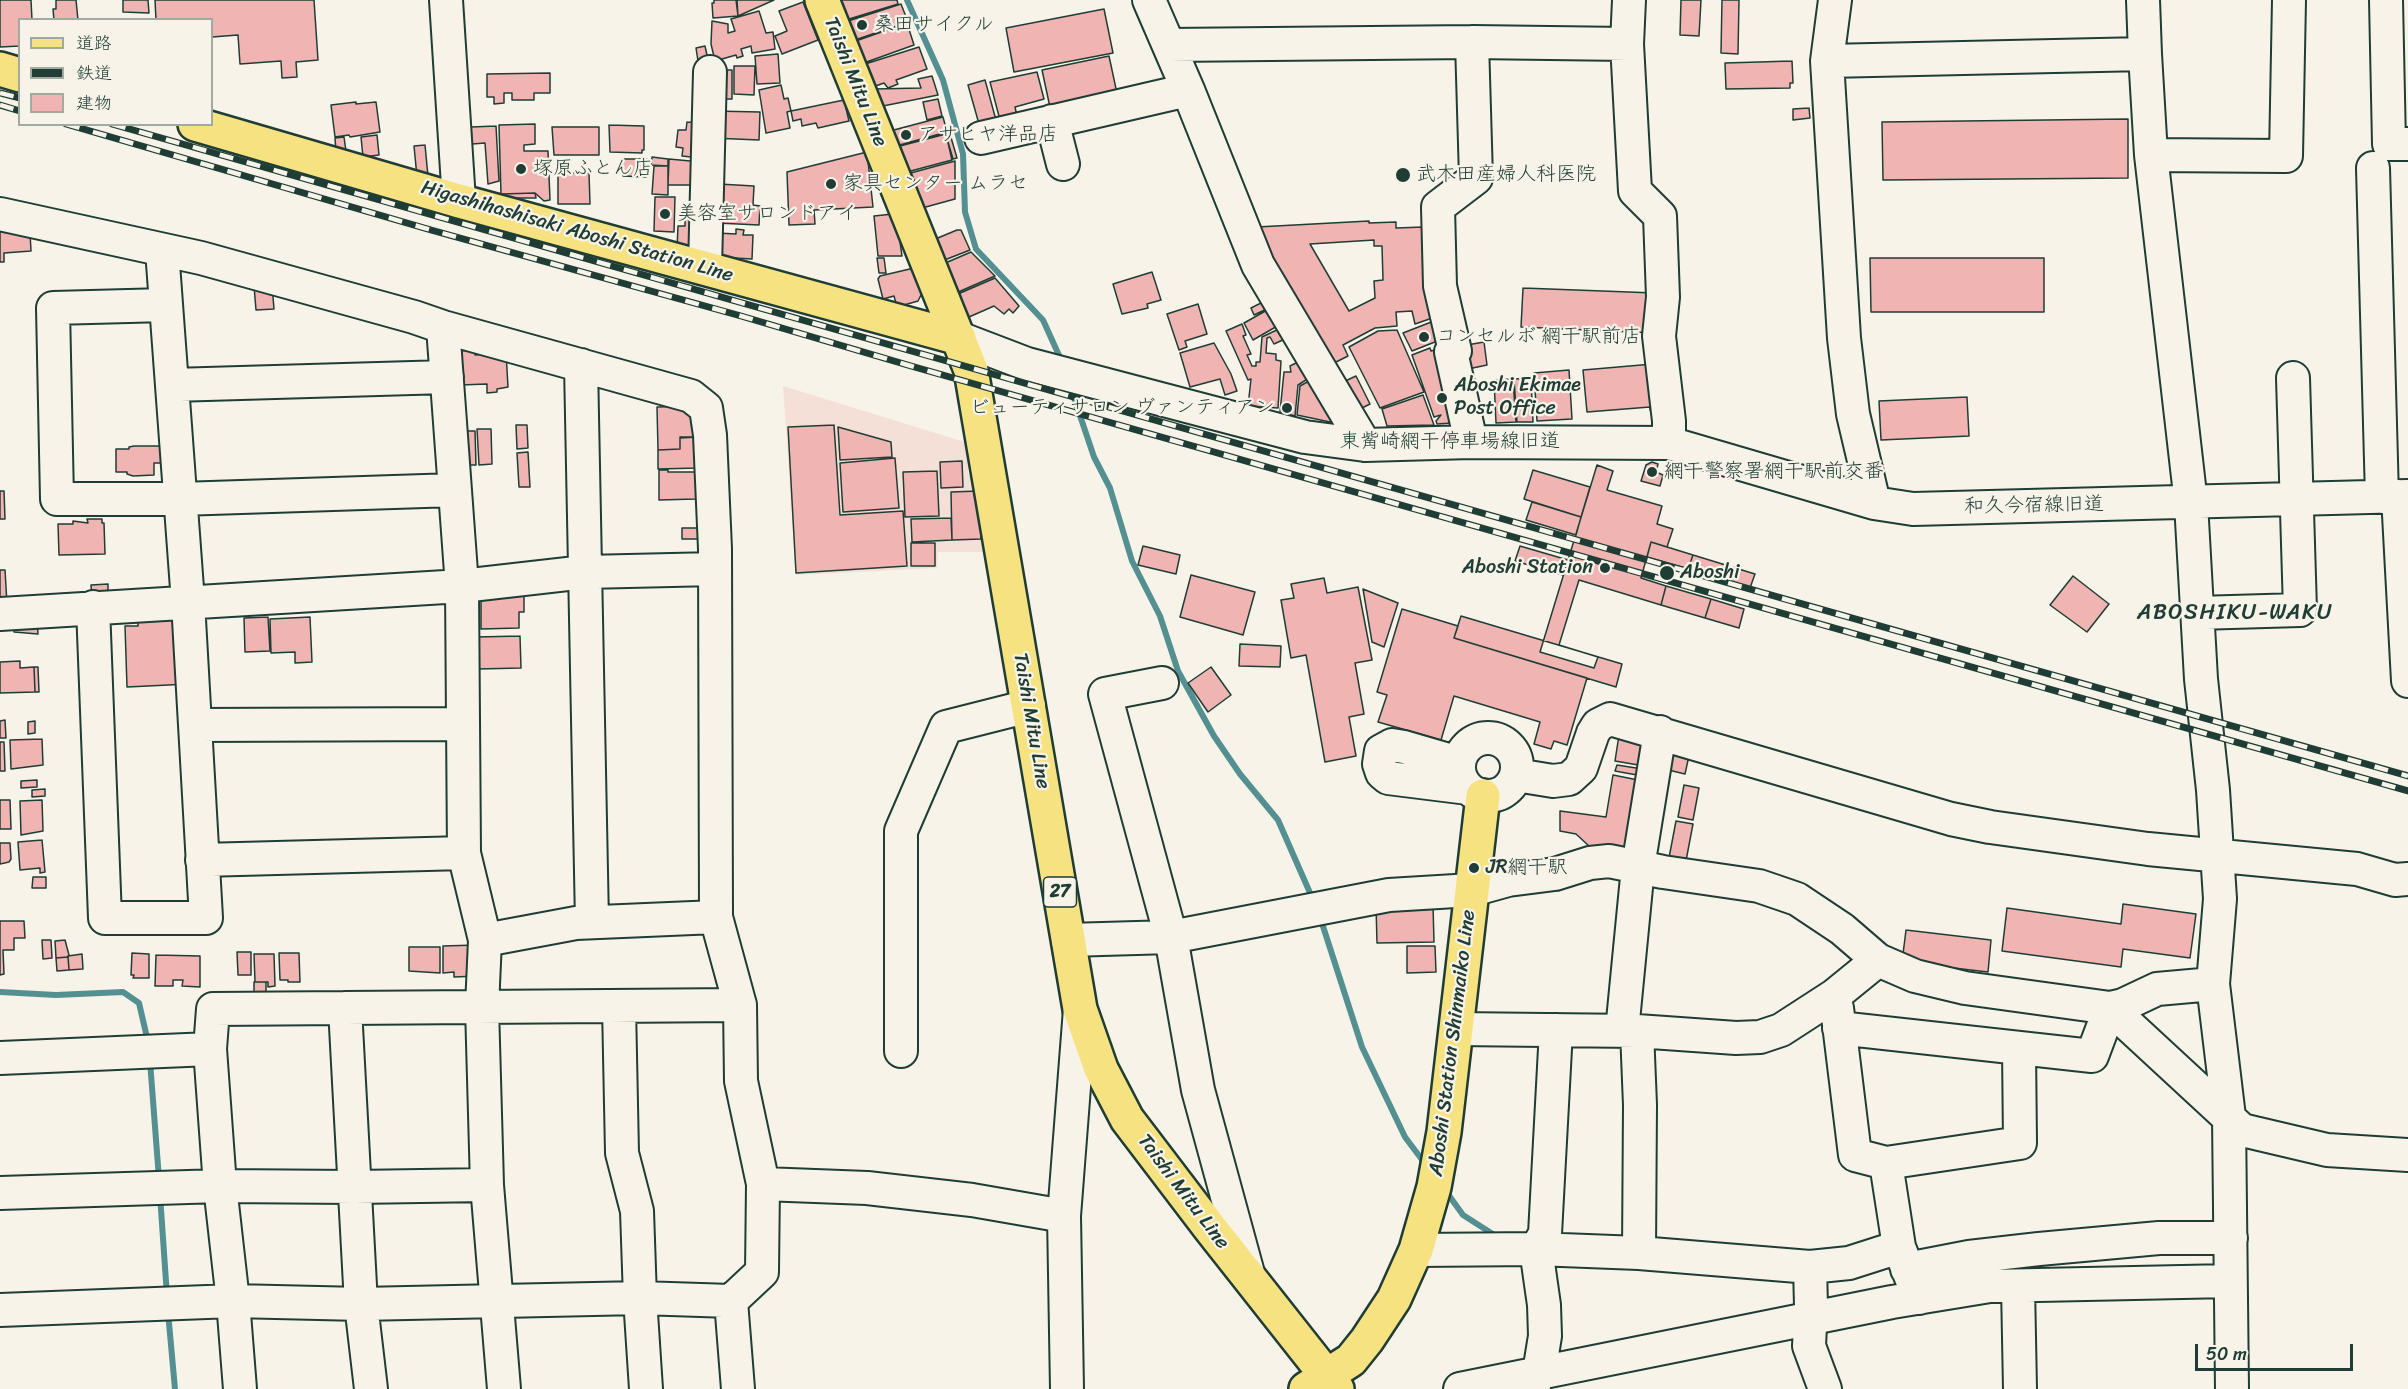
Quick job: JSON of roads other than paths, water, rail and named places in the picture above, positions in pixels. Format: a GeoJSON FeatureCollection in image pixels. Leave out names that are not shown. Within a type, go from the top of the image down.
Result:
{"type":"FeatureCollection","features":[{"type":"Feature","properties":{"kind":"main road","name":"Taishi Mitu Line"},"geometry":{"type":"LineString","coordinates":[[822,0],[971,370],[1080,1009],[1101,1069],[1127,1119],[1249,1278],[1323,1384]]}},
{"type":"Feature","properties":{"kind":"main road"},"geometry":{"type":"LineString","coordinates":[[0,69],[18,74]]}},
{"type":"Feature","properties":{"kind":"main road","name":"Higashihashisaki Aboshi Station Line"},"geometry":{"type":"LineString","coordinates":[[202,126],[448,197],[959,338]]}},
{"type":"Feature","properties":{"kind":"main road","name":"Aboshi Station Shinmaiko Line"},"geometry":{"type":"LineString","coordinates":[[1323,1384],[1351,1360],[1394,1299],[1416,1250],[1434,1187],[1442,1141],[1472,890],[1470,782]]}},
{"type":"Feature","properties":{"kind":"street"},"geometry":{"type":"LineString","coordinates":[[424,0],[448,197]]}},
{"type":"Feature","properties":{"kind":"street"},"geometry":{"type":"LineString","coordinates":[[446,0],[448,197]]}},
{"type":"Feature","properties":{"kind":"street"},"geometry":{"type":"LineString","coordinates":[[1149,0],[1188,90],[1258,265],[1365,445]]}},
{"type":"Feature","properties":{"kind":"street"},"geometry":{"type":"LineString","coordinates":[[1629,0],[1627,44],[1635,191],[1660,216],[1663,297],[1659,336],[1669,421],[1668,443]]}},
{"type":"Feature","properties":{"kind":"street"},"geometry":{"type":"LineString","coordinates":[[1835,0],[1827,61],[1844,338],[1853,414],[1874,502]]}},
{"type":"Feature","properties":{"kind":"street"},"geometry":{"type":"LineString","coordinates":[[2143,0],[2151,155],[2191,503],[2197,613],[2220,899],[2213,984],[2229,1118],[2232,1389]]}},
{"type":"Feature","properties":{"kind":"street"},"geometry":{"type":"LineString","coordinates":[[2151,155],[2286,156],[2289,0]]}},
{"type":"Feature","properties":{"kind":"street"},"geometry":{"type":"LineString","coordinates":[[2386,0],[2389,144],[2408,144]]}},
{"type":"Feature","properties":{"kind":"street"},"geometry":{"type":"LineString","coordinates":[[1169,45],[1472,42],[1627,44]]}},
{"type":"Feature","properties":{"kind":"street"},"geometry":{"type":"LineString","coordinates":[[1472,42],[1476,178],[1438,207],[1440,286],[1455,351],[1451,352],[1472,442]]}},
{"type":"Feature","properties":{"kind":"street"},"geometry":{"type":"LineString","coordinates":[[1827,61],[2145,54]]}},
{"type":"Feature","properties":{"kind":"street"},"geometry":{"type":"LineString","coordinates":[[705,267],[710,72]]}},
{"type":"Feature","properties":{"kind":"street"},"geometry":{"type":"LineString","coordinates":[[981,138],[1188,90]]}},
{"type":"Feature","properties":{"kind":"street"},"geometry":{"type":"LineString","coordinates":[[1052,121],[1063,164]]}},
{"type":"Feature","properties":{"kind":"street"},"geometry":{"type":"LineString","coordinates":[[2373,168],[2406,622],[2408,681]]}},
{"type":"Feature","properties":{"kind":"street"},"geometry":{"type":"LineString","coordinates":[[0,214],[162,250],[414,317],[692,396],[706,408],[710,435],[715,569],[716,917],[740,1005],[741,1081],[763,1184],[762,1272],[731,1301],[640,1298],[361,1304],[233,1301],[0,1310]]}},
{"type":"Feature","properties":{"kind":"street"},"geometry":{"type":"LineString","coordinates":[[93,608],[105,918],[206,918],[188,602],[162,250]]}},
{"type":"Feature","properties":{"kind":"street"},"geometry":{"type":"LineString","coordinates":[[166,304],[53,308],[57,499],[180,499],[456,490]]}},
{"type":"Feature","properties":{"kind":"street"},"geometry":{"type":"LineString","coordinates":[[443,327],[462,586],[464,853],[485,940],[482,1006],[487,1185],[504,1389]]}},
{"type":"Feature","properties":{"kind":"street","name":"東觜崎網干停車場線旧道"},"geometry":{"type":"LineString","coordinates":[[959,338],[1027,364],[1305,438],[1365,445],[1472,442],[1668,443]]}},
{"type":"Feature","properties":{"kind":"street"},"geometry":{"type":"LineString","coordinates":[[581,365],[592,922]]}},
{"type":"Feature","properties":{"kind":"street"},"geometry":{"type":"LineString","coordinates":[[172,385],[447,377]]}},
{"type":"Feature","properties":{"kind":"street"},"geometry":{"type":"LineString","coordinates":[[2197,613],[2300,610],[2293,378]]}},
{"type":"Feature","properties":{"kind":"street","name":"和久今宿線旧道"},"geometry":{"type":"LineString","coordinates":[[1668,443],[1874,502],[1913,509],[2396,496]]}},
{"type":"Feature","properties":{"kind":"street"},"geometry":{"type":"LineString","coordinates":[[0,614],[462,586],[585,573],[715,569]]}},
{"type":"Feature","properties":{"kind":"street"},"geometry":{"type":"LineString","coordinates":[[1162,683],[1105,694],[1172,937],[1198,1090],[1249,1278]]}},
{"type":"Feature","properties":{"kind":"street"},"geometry":{"type":"LineString","coordinates":[[901,1051],[901,831],[946,728],[1029,706]]}},
{"type":"Feature","properties":{"kind":"street"},"geometry":{"type":"LineString","coordinates":[[1516,775],[1553,781],[1569,779],[1581,768],[1598,725],[1610,719],[1951,819],[1990,827],[2148,849],[2357,869],[2395,880],[2408,879]]}},
{"type":"Feature","properties":{"kind":"street"},"geometry":{"type":"LineString","coordinates":[[195,725],[463,724]]}},
{"type":"Feature","properties":{"kind":"street"},"geometry":{"type":"LineString","coordinates":[[1639,1253],[1640,1105],[1630,1031],[1638,867],[1660,732]]}},
{"type":"Feature","properties":{"kind":"street"},"geometry":{"type":"LineString","coordinates":[[1493,738],[1503,741],[1515,756],[1516,775],[1507,789],[1499,794],[1470,782],[1461,754],[1474,740],[1493,738]]}},
{"type":"Feature","properties":{"kind":"street"},"geometry":{"type":"LineString","coordinates":[[202,860],[464,853]]}},
{"type":"Feature","properties":{"kind":"street"},"geometry":{"type":"LineString","coordinates":[[1068,940],[1172,937],[1389,895],[1472,890],[1508,880],[1555,874],[1590,863],[1609,861],[1759,886],[1797,899],[1842,928],[1878,960],[1916,976],[1965,988],[2110,1008],[2123,1005],[2157,989],[2213,984]]}},
{"type":"Feature","properties":{"kind":"street"},"geometry":{"type":"LineString","coordinates":[[485,940],[576,923],[716,917]]}},
{"type":"Feature","properties":{"kind":"street"},"geometry":{"type":"LineString","coordinates":[[1456,1029],[1630,1031],[1736,1038],[1760,1037],[1781,1030],[1835,995],[1878,960]]}},
{"type":"Feature","properties":{"kind":"street"},"geometry":{"type":"LineString","coordinates":[[1835,995],[1855,1155],[1886,1162],[2020,1143],[2019,1048]]}},
{"type":"Feature","properties":{"kind":"street"},"geometry":{"type":"LineString","coordinates":[[619,1005],[622,1154],[637,1211],[646,1389]]}},
{"type":"Feature","properties":{"kind":"street"},"geometry":{"type":"LineString","coordinates":[[240,1389],[233,1301],[219,1186],[210,1049],[213,1009],[740,1005]]}},
{"type":"Feature","properties":{"kind":"street"},"geometry":{"type":"LineString","coordinates":[[345,1008],[361,1304],[371,1389]]}},
{"type":"Feature","properties":{"kind":"street"},"geometry":{"type":"LineString","coordinates":[[1839,1028],[2092,1056],[2110,1008]]}},
{"type":"Feature","properties":{"kind":"street"},"geometry":{"type":"LineString","coordinates":[[2110,1008],[2242,1130],[2327,1150],[2408,1155]]}},
{"type":"Feature","properties":{"kind":"street"},"geometry":{"type":"LineString","coordinates":[[1067,1389],[1064,1216],[1080,1009]]}},
{"type":"Feature","properties":{"kind":"street"},"geometry":{"type":"LineString","coordinates":[[1523,1249],[1545,1234],[1556,1030]]}},
{"type":"Feature","properties":{"kind":"street"},"geometry":{"type":"LineString","coordinates":[[0,1058],[210,1049]]}},
{"type":"Feature","properties":{"kind":"street"},"geometry":{"type":"LineString","coordinates":[[1886,1162],[1903,1258],[1919,1298]]}},
{"type":"Feature","properties":{"kind":"street"},"geometry":{"type":"LineString","coordinates":[[763,1184],[867,1188],[972,1200],[1064,1216]]}},
{"type":"Feature","properties":{"kind":"street"},"geometry":{"type":"LineString","coordinates":[[0,1193],[219,1186],[487,1185]]}},
{"type":"Feature","properties":{"kind":"street"},"geometry":{"type":"LineString","coordinates":[[1416,1250],[1523,1249],[1639,1253],[1810,1267],[1903,1258],[1969,1257],[2159,1238],[2231,1238]]}},
{"type":"Feature","properties":{"kind":"street"},"geometry":{"type":"LineString","coordinates":[[1523,1249],[1544,1305],[1545,1336],[1529,1380]]}},
{"type":"Feature","properties":{"kind":"street"},"geometry":{"type":"LineString","coordinates":[[1810,1267],[1809,1346],[1825,1389]]}},
{"type":"Feature","properties":{"kind":"street"},"geometry":{"type":"LineString","coordinates":[[1460,1389],[1529,1380],[1809,1319],[1990,1286],[2230,1281]]}},
{"type":"Feature","properties":{"kind":"street"},"geometry":{"type":"LineString","coordinates":[[2018,1286],[2020,1389]]}},
{"type":"Feature","properties":{"kind":"street"},"geometry":{"type":"LineString","coordinates":[[731,1301],[738,1389]]}},
{"type":"Feature","properties":{"kind":"waterway"},"geometry":{"type":"LineString","coordinates":[[907,0],[943,80],[963,154],[965,212],[976,249],[1043,320],[1062,362]]}},
{"type":"Feature","properties":{"kind":"waterway"},"geometry":{"type":"LineString","coordinates":[[1070,386],[1094,457],[1110,488],[1132,561],[1160,616],[1178,671],[1214,736],[1240,774],[1278,820],[1314,902]]}},
{"type":"Feature","properties":{"kind":"waterway"},"geometry":{"type":"LineString","coordinates":[[1320,917],[1362,1047],[1405,1137],[1426,1165]]}},
{"type":"Feature","properties":{"kind":"waterway"},"geometry":{"type":"LineString","coordinates":[[0,992],[56,995],[123,992],[139,1003],[148,1042]]}},
{"type":"Feature","properties":{"kind":"waterway"},"geometry":{"type":"LineString","coordinates":[[150,1061],[159,1179]]}},
{"type":"Feature","properties":{"kind":"waterway"},"geometry":{"type":"LineString","coordinates":[[1445,1190],[1463,1215],[1499,1238]]}},
{"type":"Feature","properties":{"kind":"waterway"},"geometry":{"type":"LineString","coordinates":[[160,1195],[167,1296]]}},
{"type":"Feature","properties":{"kind":"waterway"},"geometry":{"type":"LineString","coordinates":[[168,1312],[175,1389]]}},
{"type":"Feature","properties":{"kind":"railway"},"geometry":{"type":"LineString","coordinates":[[0,93],[18,98]]}},
{"type":"Feature","properties":{"kind":"railway"},"geometry":{"type":"LineString","coordinates":[[0,105],[18,110]]}},
{"type":"Feature","properties":{"kind":"railway"},"geometry":{"type":"LineString","coordinates":[[73,126],[431,230],[741,316],[2408,791]]}},
{"type":"Feature","properties":{"kind":"railway"},"geometry":{"type":"LineString","coordinates":[[119,126],[2408,776]]}},
{"type":"Feature","properties":{"kind":"place","name":"桑田サイクル"},"geometry":{"type":"Point","coordinates":[862,25]}},
{"type":"Feature","properties":{"kind":"place","name":"アサヒヤ洋品店"},"geometry":{"type":"Point","coordinates":[906,135]}},
{"type":"Feature","properties":{"kind":"place","name":"塚原ふとん店"},"geometry":{"type":"Point","coordinates":[521,169]}},
{"type":"Feature","properties":{"kind":"place","name":"武木田産婦人科医院"},"geometry":{"type":"Point","coordinates":[1403,175]}},
{"type":"Feature","properties":{"kind":"place","name":"家具センター ムラセ"},"geometry":{"type":"Point","coordinates":[831,184]}},
{"type":"Feature","properties":{"kind":"place","name":"美容室サロンドアイ"},"geometry":{"type":"Point","coordinates":[665,214]}},
{"type":"Feature","properties":{"kind":"place","name":"コンセルボ 網干駅前店"},"geometry":{"type":"Point","coordinates":[1424,337]}},
{"type":"Feature","properties":{"kind":"place","name":"Aboshi Ekimae Post Office"},"geometry":{"type":"Point","coordinates":[1442,398]}},
{"type":"Feature","properties":{"kind":"place","name":"ビューティサロン ヴァンティアン"},"geometry":{"type":"Point","coordinates":[1287,408]}},
{"type":"Feature","properties":{"kind":"place","name":"網干警察署網干駅前交番"},"geometry":{"type":"Point","coordinates":[1652,472]}},
{"type":"Feature","properties":{"kind":"place","name":"Aboshi Station"},"geometry":{"type":"Point","coordinates":[1605,568]}},
{"type":"Feature","properties":{"kind":"place","name":"Aboshi"},"geometry":{"type":"Point","coordinates":[1667,573]}},
{"type":"Feature","properties":{"kind":"place","name":"JR網干駅"},"geometry":{"type":"Point","coordinates":[1474,868]}},
{"type":"Feature","properties":{"kind":"district","name":"ABOSHIKU-WAKU"},"geometry":{"type":"Point","coordinates":[2235,613]}}]}
